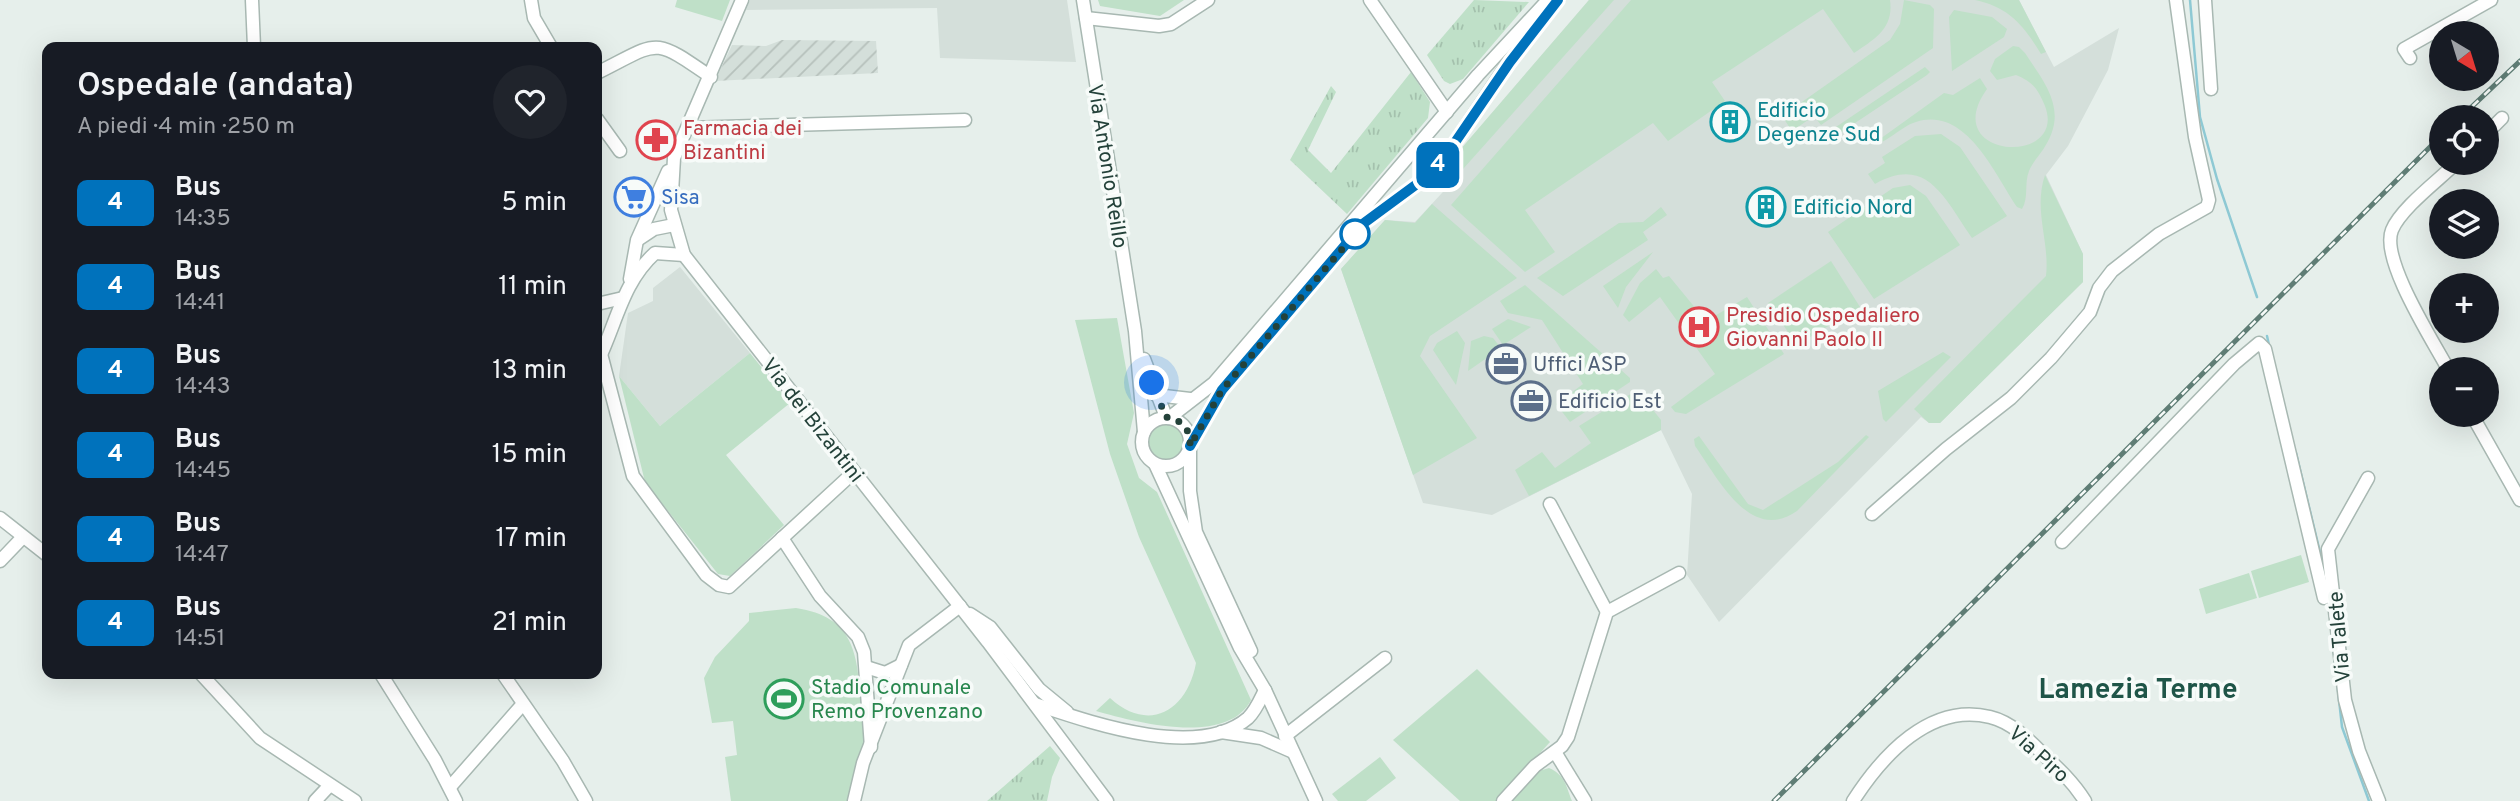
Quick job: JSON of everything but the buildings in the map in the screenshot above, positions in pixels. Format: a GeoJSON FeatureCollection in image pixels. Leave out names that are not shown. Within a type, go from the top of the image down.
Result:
{"type":"FeatureCollection","features":[{"type":"Feature","properties":{"kind":"street"},"geometry":{"type":"LineString","coordinates":[[252,0],[254,42]]}},
{"type":"Feature","properties":{"kind":"street"},"geometry":{"type":"LineString","coordinates":[[531,0],[534,18],[548,42]]}},
{"type":"Feature","properties":{"kind":"street","name":"Via dei Bizantini"},"geometry":{"type":"LineString","coordinates":[[742,0],[674,159],[670,190],[674,227],[684,255],[1034,697],[1051,729],[1107,801]]}},
{"type":"Feature","properties":{"kind":"street","name":"Via Antonio Reillo"},"geometry":{"type":"LineString","coordinates":[[1083,0],[1135,331],[1144,432]]}},
{"type":"Feature","properties":{"kind":"street"},"geometry":{"type":"LineString","coordinates":[[1086,18],[1159,26],[1171,24],[1208,0]]}},
{"type":"Feature","properties":{"kind":"street"},"geometry":{"type":"LineString","coordinates":[[1370,0],[1448,111]]}},
{"type":"Feature","properties":{"kind":"street"},"geometry":{"type":"LineString","coordinates":[[1265,691],[1240,648],[1155,464],[1144,453],[1144,432],[1153,421],[1167,417],[1214,383],[1448,111],[1548,0]]}},
{"type":"Feature","properties":{"kind":"street"},"geometry":{"type":"LineString","coordinates":[[1155,464],[1176,464],[1190,447],[1222,390],[1350,240],[1370,218],[1411,189],[1440,163],[1510,62],[1558,0]]}},
{"type":"Feature","properties":{"kind":"street"},"geometry":{"type":"LineString","coordinates":[[1872,514],[1946,449],[2011,398],[2051,358],[2090,312],[2099,288],[2112,271],[2159,234],[2207,207],[2209,200],[2192,117],[2176,0]]}},
{"type":"Feature","properties":{"kind":"street"},"geometry":{"type":"LineString","coordinates":[[2205,0],[2211,89]]}},
{"type":"Feature","properties":{"kind":"street"},"geometry":{"type":"LineString","coordinates":[[2410,58],[2404,49],[2491,0]]}},
{"type":"Feature","properties":{"kind":"street"},"geometry":{"type":"LineString","coordinates":[[602,70],[649,47],[660,45],[711,77]]}},
{"type":"Feature","properties":{"kind":"street"},"geometry":{"type":"LineString","coordinates":[[1448,111],[1462,111],[1467,127]]}},
{"type":"Feature","properties":{"kind":"street"},"geometry":{"type":"LineString","coordinates":[[2499,121],[2502,118]]}},
{"type":"Feature","properties":{"kind":"street"},"geometry":{"type":"LineString","coordinates":[[688,128],[965,120]]}},
{"type":"Feature","properties":{"kind":"street"},"geometry":{"type":"LineString","coordinates":[[602,126],[621,151]]}},
{"type":"Feature","properties":{"kind":"street"},"geometry":{"type":"LineString","coordinates":[[602,351],[630,282],[637,240],[674,159]]}},
{"type":"Feature","properties":{"kind":"street"},"geometry":{"type":"LineString","coordinates":[[1399,169],[1395,179],[1397,187],[1411,189]]}},
{"type":"Feature","properties":{"kind":"street"},"geometry":{"type":"LineString","coordinates":[[2442,357],[2397,270],[2389,245],[2397,222],[2444,175]]}},
{"type":"Feature","properties":{"kind":"street"},"geometry":{"type":"LineString","coordinates":[[637,240],[654,229],[674,227]]}},
{"type":"Feature","properties":{"kind":"street"},"geometry":{"type":"LineString","coordinates":[[630,282],[674,227]]}},
{"type":"Feature","properties":{"kind":"street"},"geometry":{"type":"LineString","coordinates":[[655,253],[684,255]]}},
{"type":"Feature","properties":{"kind":"street"},"geometry":{"type":"LineString","coordinates":[[602,303],[623,298]]}},
{"type":"Feature","properties":{"kind":"street","name":"Via Antonio Reillo"},"geometry":{"type":"LineString","coordinates":[[1135,331],[1156,395],[1167,417]]}},
{"type":"Feature","properties":{"kind":"street"},"geometry":{"type":"LineString","coordinates":[[2062,542],[2241,357],[2259,343],[2265,349],[2324,598]]}},
{"type":"Feature","properties":{"kind":"street"},"geometry":{"type":"LineString","coordinates":[[602,369],[633,476],[706,575],[719,585],[729,587],[854,472]]}},
{"type":"Feature","properties":{"kind":"street"},"geometry":{"type":"LineString","coordinates":[[1156,395],[1190,399]]}},
{"type":"Feature","properties":{"kind":"street"},"geometry":{"type":"LineString","coordinates":[[1167,417],[1186,427],[1190,447],[1189,491],[1196,532],[1316,801]]}},
{"type":"Feature","properties":{"kind":"street"},"geometry":{"type":"LineString","coordinates":[[2479,427],[2520,500]]}},
{"type":"Feature","properties":{"kind":"street"},"geometry":{"type":"LineString","coordinates":[[2314,552],[2328,549],[2368,478]]}},
{"type":"Feature","properties":{"kind":"street"},"geometry":{"type":"LineString","coordinates":[[1550,504],[1607,612]]}},
{"type":"Feature","properties":{"kind":"street"},"geometry":{"type":"LineString","coordinates":[[0,518],[42,551]]}},
{"type":"Feature","properties":{"kind":"street"},"geometry":{"type":"LineString","coordinates":[[0,561],[23,537]]}},
{"type":"Feature","properties":{"kind":"street"},"geometry":{"type":"LineString","coordinates":[[782,538],[820,596],[858,638],[866,667],[871,747]]}},
{"type":"Feature","properties":{"kind":"street","name":"Via Talete"},"geometry":{"type":"LineString","coordinates":[[2328,549],[2345,700],[2359,751],[2379,801]]}},
{"type":"Feature","properties":{"kind":"street"},"geometry":{"type":"LineString","coordinates":[[1503,801],[1535,766],[1568,737],[1607,612],[1679,573]]}},
{"type":"Feature","properties":{"kind":"street"},"geometry":{"type":"LineString","coordinates":[[854,801],[863,763],[909,645],[918,635],[962,609]]}},
{"type":"Feature","properties":{"kind":"street"},"geometry":{"type":"LineString","coordinates":[[1285,736],[1385,658]]}},
{"type":"Feature","properties":{"kind":"street"},"geometry":{"type":"LineString","coordinates":[[866,667],[876,673],[885,673],[902,665]]}},
{"type":"Feature","properties":{"kind":"street"},"geometry":{"type":"LineString","coordinates":[[206,679],[260,738],[355,801]]}},
{"type":"Feature","properties":{"kind":"street"},"geometry":{"type":"LineString","coordinates":[[384,679],[456,801]]}},
{"type":"Feature","properties":{"kind":"street"},"geometry":{"type":"LineString","coordinates":[[506,679],[563,761],[586,801]]}},
{"type":"Feature","properties":{"kind":"street"},"geometry":{"type":"LineString","coordinates":[[1221,732],[1245,720],[1254,711],[1265,691]]}},
{"type":"Feature","properties":{"kind":"street"},"geometry":{"type":"LineString","coordinates":[[1034,697],[1073,716],[1132,735],[1187,737],[1221,732],[1261,738],[1293,752]]}},
{"type":"Feature","properties":{"kind":"street"},"geometry":{"type":"LineString","coordinates":[[450,787],[522,705]]}},
{"type":"Feature","properties":{"kind":"street","name":"Via Piro"},"geometry":{"type":"LineString","coordinates":[[1853,801],[1880,763],[1897,745],[1922,728],[1947,719],[1970,715],[1989,716],[2024,736],[2070,780],[2085,801]]}},
{"type":"Feature","properties":{"kind":"street"},"geometry":{"type":"LineString","coordinates":[[1051,729],[1058,716],[1073,716]]}},
{"type":"Feature","properties":{"kind":"street"},"geometry":{"type":"LineString","coordinates":[[1555,751],[1585,801]]}},
{"type":"Feature","properties":{"kind":"street"},"geometry":{"type":"LineString","coordinates":[[316,801],[330,785]]}},
{"type":"Feature","properties":{"kind":"shaded area"},"geometry":{"type":"Polygon","coordinates":[[[750,0],[1067,0],[1076,62],[940,58],[937,8],[746,10],[750,0]]]}},
{"type":"Feature","properties":{"kind":"shaded area","name":"Presidio Ospedaliero Giovanni Paolo II"},"geometry":{"type":"Polygon","coordinates":[[[1589,0],[2019,0],[2054,67],[2119,28],[2108,70],[2068,146],[2046,175],[2083,254],[2083,282],[1940,423],[1929,423],[1921,417],[1719,622],[1687,575],[1692,494],[1661,430],[1492,515],[1423,503],[1341,269],[1385,220],[1415,222],[1455,179],[1448,164],[1589,0]]]}},
{"type":"Feature","properties":{"kind":"shaded area"},"geometry":{"type":"Polygon","coordinates":[[[782,40],[876,41],[878,73],[715,81],[732,45],[766,46],[782,40]]]}},
{"type":"Feature","properties":{"kind":"shaded area"},"geometry":{"type":"Polygon","coordinates":[[[680,267],[750,353],[660,426],[619,376],[628,313],[653,301],[653,288],[680,267]]]}},
{"type":"Feature","properties":{"kind":"green space"},"geometry":{"type":"Polygon","coordinates":[[[677,0],[730,0],[722,21],[675,7],[677,0]]]}},
{"type":"Feature","properties":{"kind":"green space"},"geometry":{"type":"Polygon","coordinates":[[[1098,0],[1184,0],[1160,16],[1100,6],[1098,0]]]}},
{"type":"Feature","properties":{"kind":"green space"},"geometry":{"type":"Polygon","coordinates":[[[1474,0],[1529,2],[1463,79],[1450,84],[1444,81],[1427,55],[1474,0]]]}},
{"type":"Feature","properties":{"kind":"green space"},"geometry":{"type":"Polygon","coordinates":[[[1589,0],[1614,0],[1455,178],[1448,164],[1589,0]]]}},
{"type":"Feature","properties":{"kind":"green space"},"geometry":{"type":"Polygon","coordinates":[[[1631,0],[1890,0],[1890,10],[1889,18],[1881,32],[1854,53],[1823,9],[1712,82],[1725,101],[1668,141],[1653,123],[1525,210],[1555,252],[1525,272],[1451,205],[1631,0]]]}},
{"type":"Feature","properties":{"kind":"green space"},"geometry":{"type":"Polygon","coordinates":[[[1904,0],[1930,5],[1934,9],[1933,48],[1821,125],[1814,116],[1792,131],[1782,116],[1890,40],[1900,24],[1904,0]]]}},
{"type":"Feature","properties":{"kind":"green space"},"geometry":{"type":"Polygon","coordinates":[[[1975,0],[2019,0],[2046,52],[2041,54],[2022,26],[2006,13],[1975,0]]]}},
{"type":"Feature","properties":{"kind":"green space"},"geometry":{"type":"Polygon","coordinates":[[[1954,10],[1992,17],[2007,29],[2004,37],[1952,71],[1949,17],[1954,10]]]}},
{"type":"Feature","properties":{"kind":"green space"},"geometry":{"type":"Polygon","coordinates":[[[2013,46],[2019,47],[2025,53],[2046,85],[2055,118],[2047,143],[2029,171],[2022,209],[2017,207],[1977,146],[1950,124],[1934,120],[1916,122],[1884,141],[1873,144],[1944,93],[1953,95],[1980,78],[1987,89],[1976,112],[1978,130],[1989,141],[2006,147],[2024,146],[2039,139],[2047,126],[2045,106],[2037,91],[2031,83],[2016,75],[1997,80],[1990,71],[1995,59],[2013,46]]]}},
{"type":"Feature","properties":{"kind":"green space"},"geometry":{"type":"Polygon","coordinates":[[[1925,67],[1930,72],[1927,75],[1831,139],[1827,133],[1925,67]]]}},
{"type":"Feature","properties":{"kind":"green space"},"geometry":{"type":"Polygon","coordinates":[[[1411,72],[1430,102],[1428,118],[1347,214],[1290,160],[1331,86],[1336,92],[1308,150],[1331,173],[1411,72]]]}},
{"type":"Feature","properties":{"kind":"green space"},"geometry":{"type":"Polygon","coordinates":[[[1941,134],[1960,147],[2007,216],[1972,238],[1943,196],[1922,178],[1909,174],[1893,176],[1875,184],[1868,174],[1885,163],[1882,157],[1915,136],[1941,134]]]}},
{"type":"Feature","properties":{"kind":"green space"},"geometry":{"type":"Polygon","coordinates":[[[2045,175],[2083,254],[2083,282],[1940,423],[1929,423],[1914,409],[2046,276],[2041,213],[2045,175]]]}},
{"type":"Feature","properties":{"kind":"green space"},"geometry":{"type":"Polygon","coordinates":[[[1910,185],[1926,196],[1960,245],[1874,299],[1828,232],[1893,188],[1910,185]]]}},
{"type":"Feature","properties":{"kind":"green space"},"geometry":{"type":"Polygon","coordinates":[[[1432,204],[1517,278],[1430,336],[1420,356],[1477,438],[1413,475],[1341,269],[1385,220],[1415,223],[1432,204]]]}},
{"type":"Feature","properties":{"kind":"green space"},"geometry":{"type":"Polygon","coordinates":[[[1661,207],[1667,215],[1643,232],[1648,240],[1563,296],[1537,278],[1619,223],[1643,222],[1661,207]]]}},
{"type":"Feature","properties":{"kind":"green space"},"geometry":{"type":"Polygon","coordinates":[[[1653,252],[1626,287],[1618,308],[1603,286],[1653,252]]]}},
{"type":"Feature","properties":{"kind":"green space"},"geometry":{"type":"Polygon","coordinates":[[[1831,261],[1860,307],[1797,345],[1768,303],[1831,261]]]}},
{"type":"Feature","properties":{"kind":"green space"},"geometry":{"type":"Polygon","coordinates":[[[1656,269],[1663,278],[1669,276],[1706,321],[1747,297],[1784,354],[1686,414],[1675,412],[1671,407],[1715,374],[1660,297],[1629,322],[1623,315],[1640,283],[1656,269]]]}},
{"type":"Feature","properties":{"kind":"green space"},"geometry":{"type":"Polygon","coordinates":[[[1525,285],[1630,378],[1630,382],[1570,422],[1556,404],[1583,384],[1542,320],[1508,313],[1500,301],[1525,285]]]}},
{"type":"Feature","properties":{"kind":"green space"},"geometry":{"type":"Polygon","coordinates":[[[1117,318],[1134,413],[1127,444],[1139,478],[1157,492],[1251,700],[1239,714],[1222,723],[1202,727],[1156,725],[1096,711],[1110,698],[1124,709],[1138,714],[1164,712],[1175,705],[1184,694],[1196,663],[1139,537],[1110,454],[1075,320],[1117,318]]]}},
{"type":"Feature","properties":{"kind":"green space"},"geometry":{"type":"Polygon","coordinates":[[[1508,319],[1531,327],[1503,345],[1492,329],[1508,319]]]}},
{"type":"Feature","properties":{"kind":"green space"},"geometry":{"type":"Polygon","coordinates":[[[1457,331],[1465,343],[1456,385],[1433,350],[1437,343],[1457,331]]]}},
{"type":"Feature","properties":{"kind":"green space"},"geometry":{"type":"Polygon","coordinates":[[[1484,336],[1493,338],[1501,348],[1468,371],[1471,341],[1484,336]]]}},
{"type":"Feature","properties":{"kind":"green space"},"geometry":{"type":"Polygon","coordinates":[[[1943,352],[1951,357],[1886,422],[1883,419],[1878,391],[1943,352]]]}},
{"type":"Feature","properties":{"kind":"green space"},"geometry":{"type":"Polygon","coordinates":[[[750,353],[790,403],[726,455],[784,525],[730,576],[718,574],[645,482],[619,376],[660,426],[750,353]]]}},
{"type":"Feature","properties":{"kind":"green space"},"geometry":{"type":"Polygon","coordinates":[[[1637,390],[1661,420],[1661,430],[1529,496],[1515,470],[1542,452],[1555,468],[1591,443],[1579,426],[1637,390]]]}},
{"type":"Feature","properties":{"kind":"green space"},"geometry":{"type":"Polygon","coordinates":[[[1167,424],[1180,429],[1185,442],[1180,455],[1167,460],[1154,455],[1149,442],[1154,429],[1167,424]]]}},
{"type":"Feature","properties":{"kind":"green space"},"geometry":{"type":"Polygon","coordinates":[[[1866,435],[1869,437],[1797,511],[1780,519],[1764,519],[1737,503],[1695,446],[1694,439],[1699,436],[1748,504],[1763,510],[1838,462],[1866,435]]]}},
{"type":"Feature","properties":{"kind":"green space"},"geometry":{"type":"Polygon","coordinates":[[[2301,555],[2309,582],[2259,598],[2251,571],[2301,555]]]}},
{"type":"Feature","properties":{"kind":"green space"},"geometry":{"type":"Polygon","coordinates":[[[2249,573],[2257,598],[2206,614],[2199,589],[2249,573]]]}},
{"type":"Feature","properties":{"kind":"green space","name":"Stadio Comunale Remo Provenzano"},"geometry":{"type":"Polygon","coordinates":[[[796,608],[830,619],[849,640],[854,653],[865,740],[848,801],[731,801],[725,757],[737,755],[733,721],[712,723],[704,678],[715,657],[749,621],[749,613],[796,608]]]}},
{"type":"Feature","properties":{"kind":"green space"},"geometry":{"type":"Polygon","coordinates":[[[1477,669],[1550,742],[1497,801],[1460,801],[1393,740],[1477,669]]]}},
{"type":"Feature","properties":{"kind":"green space"},"geometry":{"type":"Polygon","coordinates":[[[1050,746],[1060,758],[1052,777],[1047,801],[987,801],[1050,746]]]}},
{"type":"Feature","properties":{"kind":"green space"},"geometry":{"type":"Polygon","coordinates":[[[1380,757],[1396,778],[1366,801],[1338,801],[1332,794],[1380,757]]]}},
{"type":"Feature","properties":{"kind":"green space"},"geometry":{"type":"Polygon","coordinates":[[[1549,768],[1562,778],[1572,801],[1512,801],[1539,771],[1549,768]]]}},
{"type":"Feature","properties":{"kind":"waterway"},"geometry":{"type":"LineString","coordinates":[[2190,0],[2200,117],[2217,179],[2257,297]]}},
{"type":"Feature","properties":{"kind":"waterway"},"geometry":{"type":"LineString","coordinates":[[2267,336],[2269,345]]}},
{"type":"Feature","properties":{"kind":"waterway"},"geometry":{"type":"LineString","coordinates":[[2296,453],[2324,569]]}},
{"type":"Feature","properties":{"kind":"waterway"},"geometry":{"type":"LineString","coordinates":[[2332,635],[2342,727],[2369,801]]}},
{"type":"Feature","properties":{"kind":"railway"},"geometry":{"type":"LineString","coordinates":[[2474,105],[2520,61]]}},
{"type":"Feature","properties":{"kind":"railway"},"geometry":{"type":"LineString","coordinates":[[1774,801],[2429,148]]}},
{"type":"Feature","properties":{"kind":"bus line","name":"4"},"geometry":{"type":"LineString","coordinates":[[1190,446],[1212,403],[1222,390],[1364,223],[1421,181],[1445,157],[1510,62],[1558,0]]}},
{"type":"Feature","properties":{"kind":"place","name":"Edificio Degenze Sud"},"geometry":{"type":"Point","coordinates":[1730,122]}},
{"type":"Feature","properties":{"kind":"place","name":"Farmacia dei Bizantini"},"geometry":{"type":"Point","coordinates":[656,140]}},
{"type":"Feature","properties":{"kind":"place","name":"Sisa"},"geometry":{"type":"Point","coordinates":[634,197]}},
{"type":"Feature","properties":{"kind":"place","name":"Edificio Nord"},"geometry":{"type":"Point","coordinates":[1766,207]}},
{"type":"Feature","properties":{"kind":"place","name":"Presidio Ospedaliero Giovanni Paolo II"},"geometry":{"type":"Point","coordinates":[1699,327]}},
{"type":"Feature","properties":{"kind":"place","name":"Uffici ASP"},"geometry":{"type":"Point","coordinates":[1506,364]}},
{"type":"Feature","properties":{"kind":"place","name":"Edificio Est"},"geometry":{"type":"Point","coordinates":[1531,401]}},
{"type":"Feature","properties":{"kind":"place","name":"Stadio Comunale Remo Provenzano"},"geometry":{"type":"Point","coordinates":[784,699]}},
{"type":"Feature","properties":{"kind":"district","name":"Lamezia Terme"},"geometry":{"type":"Point","coordinates":[2138,688]}},
{"type":"Feature","properties":{"kind":"route"},"geometry":{"type":"LineString","coordinates":[[1152,383],[1166,417],[1175,419],[1186,427],[1190,446],[1212,403],[1222,390],[1355,234]]}}]}
